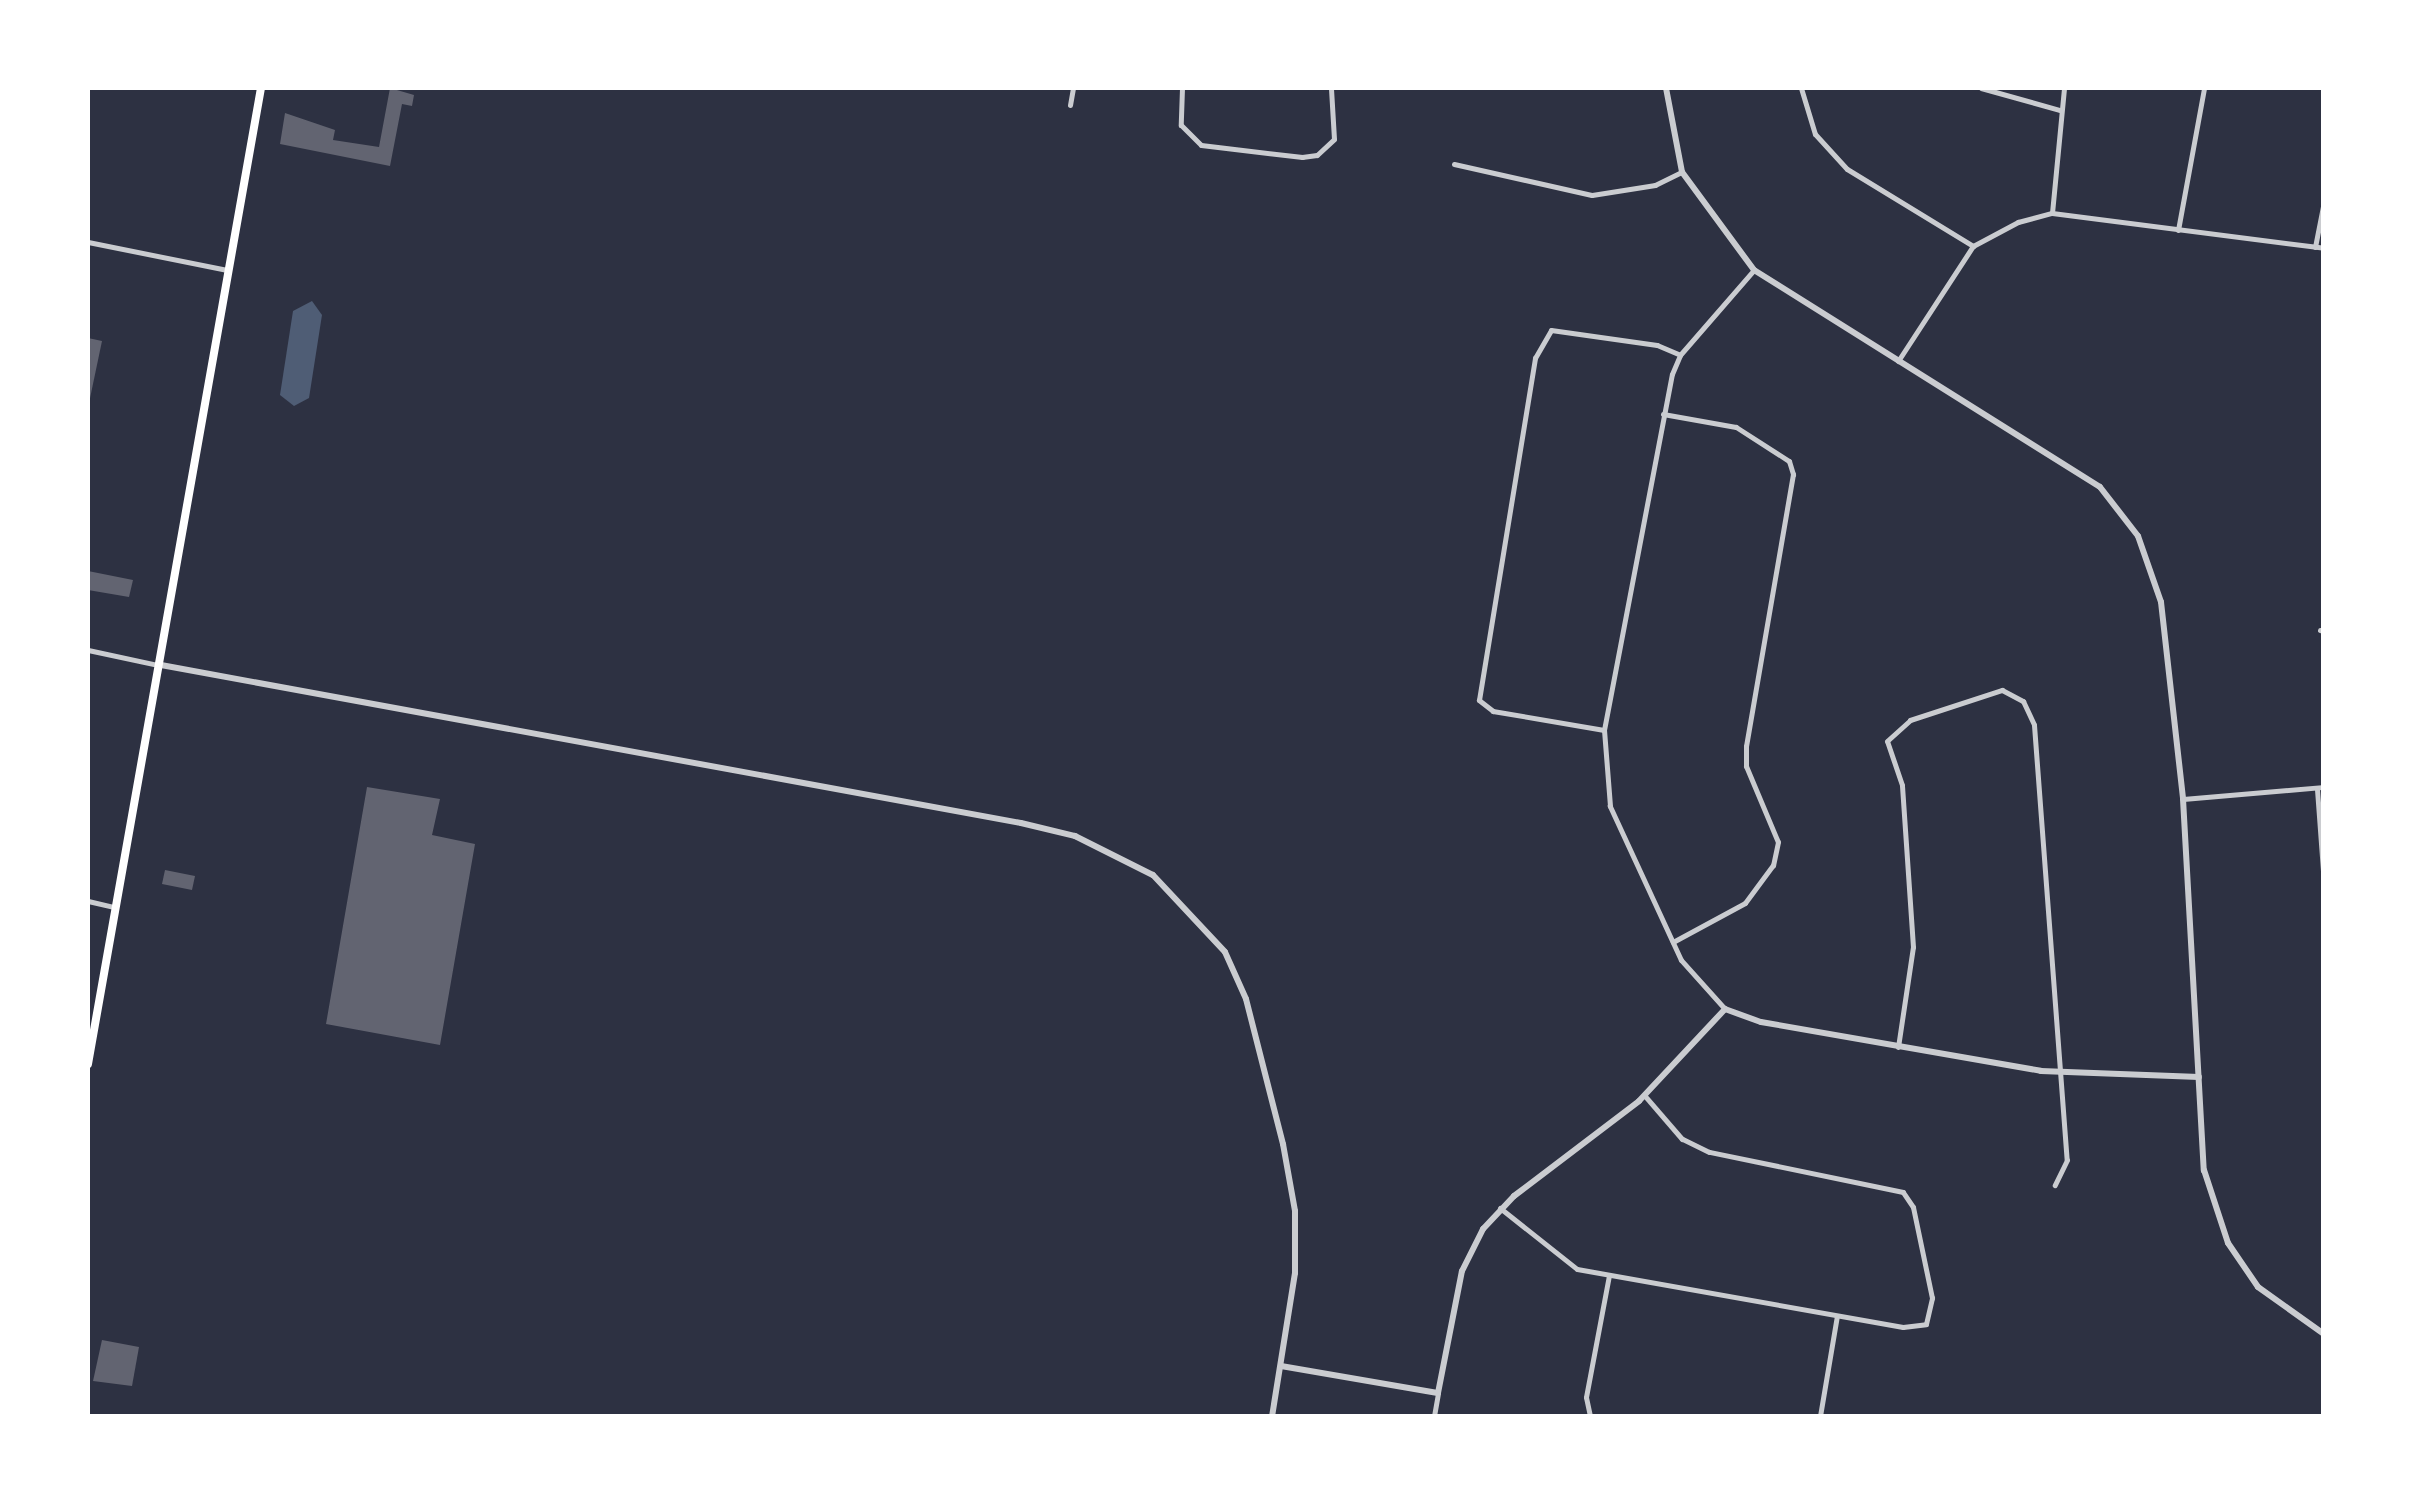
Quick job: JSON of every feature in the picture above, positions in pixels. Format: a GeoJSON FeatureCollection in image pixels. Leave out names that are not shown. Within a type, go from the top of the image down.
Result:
{"type":"FeatureCollection","features":[{"type":"Feature","properties":{"kind":"main road"},"geometry":{"type":"LineString","coordinates":[[88,1064],[262,88]]}},
{"type":"Feature","properties":{"kind":"street"},"geometry":{"type":"LineString","coordinates":[[1070,105],[1073,88]]}},
{"type":"Feature","properties":{"kind":"street"},"geometry":{"type":"LineString","coordinates":[[1182,88],[1180,125],[1201,145],[1302,157],[1318,155],[1334,139],[1331,88]]}},
{"type":"Feature","properties":{"kind":"street"},"geometry":{"type":"LineString","coordinates":[[1666,88],[1682,172],[1754,270],[2100,488],[2138,536],[2160,602],[2183,799],[2204,1170],[2228,1243],[2258,1288],[2324,1334]]}},
{"type":"Feature","properties":{"kind":"street"},"geometry":{"type":"LineString","coordinates":[[1801,88],[1815,134],[1847,170],[1973,246]]}},
{"type":"Feature","properties":{"kind":"street"},"geometry":{"type":"LineString","coordinates":[[1982,88],[2060,110]]}},
{"type":"Feature","properties":{"kind":"street"},"geometry":{"type":"LineString","coordinates":[[2052,213],[2064,88]]}},
{"type":"Feature","properties":{"kind":"street"},"geometry":{"type":"LineString","coordinates":[[2178,230],[2204,88]]}},
{"type":"Feature","properties":{"kind":"street"},"geometry":{"type":"LineString","coordinates":[[1454,164],[1592,194],[1655,185],[1682,172]]}},
{"type":"Feature","properties":{"kind":"street"},"geometry":{"type":"LineString","coordinates":[[1898,360],[1973,246],[2018,222],[2052,213],[2320,248],[2324,202]]}},
{"type":"Feature","properties":{"kind":"street"},"geometry":{"type":"LineString","coordinates":[[88,242],[227,270]]}},
{"type":"Feature","properties":{"kind":"street"},"geometry":{"type":"LineString","coordinates":[[1754,270],[1680,355],[1663,414],[1604,730],[1610,806],[1673,942],[1703,990],[1725,1009],[1898,1047],[2059,1070],[2199,1077]]}},
{"type":"Feature","properties":{"kind":"street"},"geometry":{"type":"LineString","coordinates":[[1604,730],[1493,711],[1478,700],[1535,358],[1551,330],[1658,344],[1680,355]]}},
{"type":"Feature","properties":{"kind":"street"},"geometry":{"type":"LineString","coordinates":[[1663,414],[1736,427],[1789,461],[1793,474],[1746,746],[1746,766],[1778,842],[1773,864],[1745,903],[1673,942]]}},
{"type":"Feature","properties":{"kind":"street"},"geometry":{"type":"LineString","coordinates":[[88,650],[1022,823],[1075,836],[1153,875],[1226,952],[1262,1055],[1294,1211],[1295,1273],[1272,1416]]}},
{"type":"Feature","properties":{"kind":"street"},"geometry":{"type":"LineString","coordinates":[[1898,1047],[1913,947],[1902,785],[1887,741],[1910,720],[2002,690],[2023,701],[2034,725],[2066,1160],[2055,1185]]}},
{"type":"Feature","properties":{"kind":"street"},"geometry":{"type":"LineString","coordinates":[[2183,799],[2320,788],[2324,885]]}},
{"type":"Feature","properties":{"kind":"street"},"geometry":{"type":"LineString","coordinates":[[88,901],[117,907]]}},
{"type":"Feature","properties":{"kind":"street"},"geometry":{"type":"LineString","coordinates":[[1434,1416],[1462,1270],[1500,1208],[1645,1096],[1725,1009]]}},
{"type":"Feature","properties":{"kind":"street"},"geometry":{"type":"LineString","coordinates":[[1500,1208],[1552,1254],[1609,1275],[1837,1316],[1917,1328],[1926,1324],[1932,1298],[1913,1206],[1903,1192],[1709,1152],[1682,1139],[1645,1096]]}},
{"type":"Feature","properties":{"kind":"street"},"geometry":{"type":"LineString","coordinates":[[1590,1416],[1586,1397],[1609,1275]]}},
{"type":"Feature","properties":{"kind":"street"},"geometry":{"type":"LineString","coordinates":[[1820,1416],[1837,1316]]}},
{"type":"Feature","properties":{"kind":"street"},"geometry":{"type":"LineString","coordinates":[[1282,1366],[1438,1394]]}},
{"type":"Feature","properties":{"kind":"water"},"geometry":{"type":"Polygon","coordinates":[[[312,301],[322,315],[309,398],[294,406],[280,395],[293,311],[312,301]]]}},
{"type":"Feature","properties":{"kind":"building"},"geometry":{"type":"Polygon","coordinates":[[[390,88],[414,95],[412,106],[402,104],[390,166],[280,144],[285,113],[335,130],[333,140],[379,147],[390,88]]]}},
{"type":"Feature","properties":{"kind":"building"},"geometry":{"type":"Polygon","coordinates":[[[88,338],[102,341],[89,403],[88,403],[88,338]]]}},
{"type":"Feature","properties":{"kind":"building"},"geometry":{"type":"Polygon","coordinates":[[[88,571],[133,580],[129,597],[88,590],[88,571]]]}},
{"type":"Feature","properties":{"kind":"building"},"geometry":{"type":"Polygon","coordinates":[[[367,787],[440,799],[432,835],[475,844],[440,1045],[326,1024],[367,787]]]}},
{"type":"Feature","properties":{"kind":"building"},"geometry":{"type":"Polygon","coordinates":[[[165,870],[195,876],[192,890],[162,884],[165,870]]]}},
{"type":"Feature","properties":{"kind":"building"},"geometry":{"type":"Polygon","coordinates":[[[102,1340],[139,1347],[132,1386],[93,1381],[102,1340]]]}}]}
